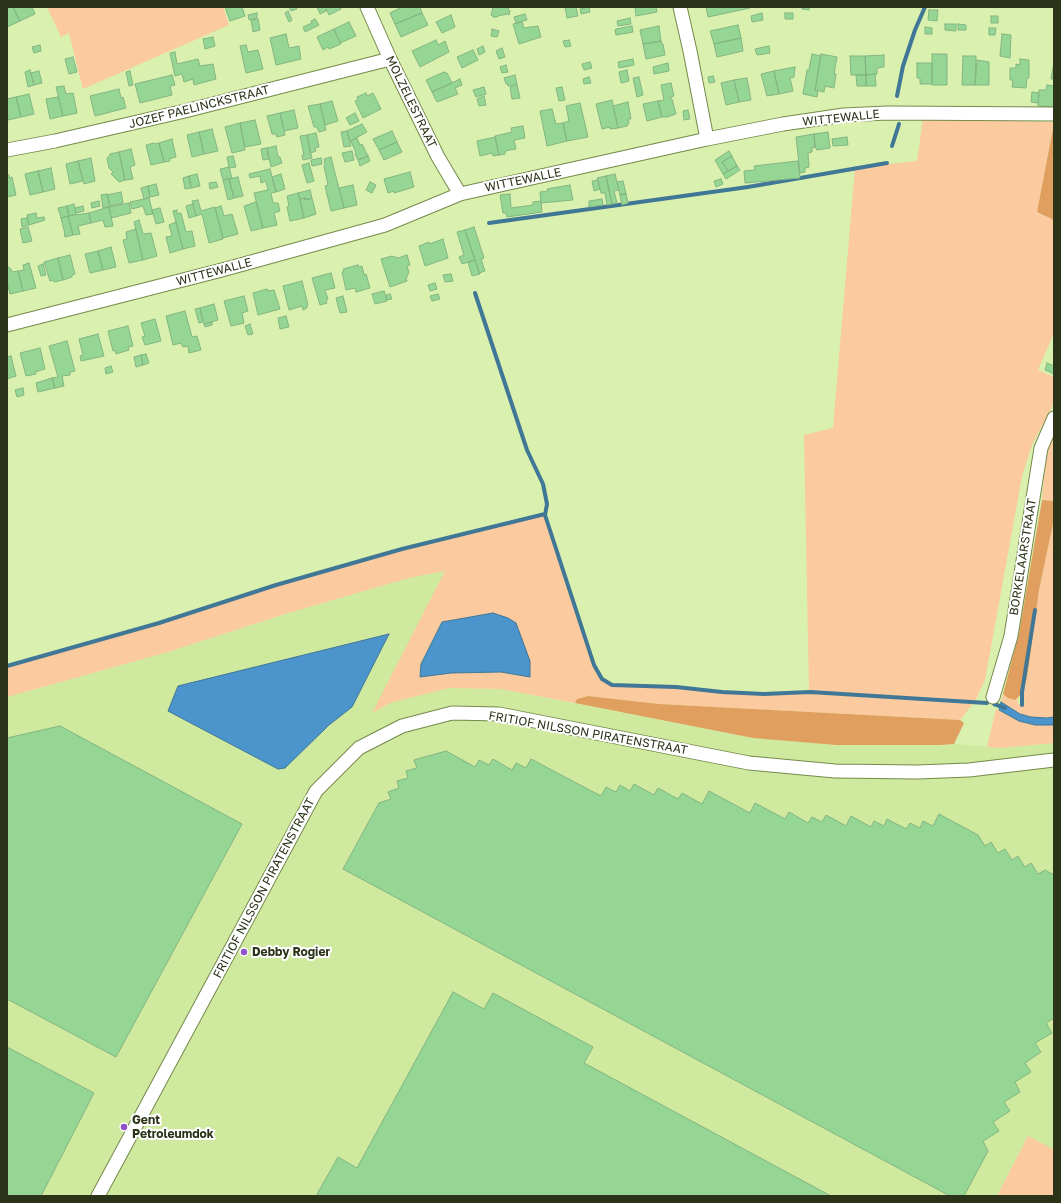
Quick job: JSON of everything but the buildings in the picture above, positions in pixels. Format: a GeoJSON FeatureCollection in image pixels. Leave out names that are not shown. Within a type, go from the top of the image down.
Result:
{"type":"FeatureCollection","features":[{"type":"Feature","properties":{"kind":"street","name":"MOLZELESTRAAT"},"geometry":{"type":"LineString","coordinates":[[367,7],[390,59],[438,157],[460,194]]}},
{"type":"Feature","properties":{"kind":"street"},"geometry":{"type":"LineString","coordinates":[[680,7],[707,139]]}},
{"type":"Feature","properties":{"kind":"street","name":"JOZEF PAELINCKSTRAAT"},"geometry":{"type":"LineString","coordinates":[[7,150],[56,141],[185,111],[390,59]]}},
{"type":"Feature","properties":{"kind":"street","name":"WITTEWALLE"},"geometry":{"type":"LineString","coordinates":[[7,325],[222,270],[385,225],[460,194],[707,139],[783,124],[844,115],[887,113],[1054,114]]}},
{"type":"Feature","properties":{"kind":"street","name":"BORKELAARSTRAAT"},"geometry":{"type":"LineString","coordinates":[[993,697],[1011,636],[1041,448],[1054,418]]}},
{"type":"Feature","properties":{"kind":"street","name":"FRITIOF NILSSON PIRATENSTRAAT"},"geometry":{"type":"LineString","coordinates":[[98,1196],[316,792],[359,748],[402,726],[452,713],[499,714],[750,763],[835,771],[918,772],[969,770],[1054,760]]}},
{"type":"Feature","properties":{"kind":"shaded area"},"geometry":{"type":"Polygon","coordinates":[[[47,7],[223,7],[229,25],[83,89],[69,33],[61,37],[47,7]]]}},
{"type":"Feature","properties":{"kind":"shaded area"},"geometry":{"type":"Polygon","coordinates":[[[923,119],[1054,122],[1037,212],[1054,220],[1054,333],[1038,370],[1054,377],[1054,403],[1032,445],[1022,476],[985,680],[975,701],[960,720],[659,704],[588,696],[577,699],[575,703],[501,689],[449,688],[393,702],[372,713],[445,571],[409,578],[285,614],[168,652],[7,697],[7,666],[159,623],[276,585],[402,549],[545,514],[594,665],[602,679],[612,685],[676,687],[722,692],[764,694],[809,692],[804,435],[833,428],[855,168],[917,161],[923,119]],[[442,622],[421,663],[420,677],[451,673],[501,672],[530,677],[442,622]]]}},
{"type":"Feature","properties":{"kind":"shaded area"},"geometry":{"type":"Polygon","coordinates":[[[1054,123],[1054,220],[1037,212],[1054,123]]]}},
{"type":"Feature","properties":{"kind":"shaded area"},"geometry":{"type":"Polygon","coordinates":[[[1054,434],[1054,501],[1042,500],[1047,447],[1054,434]]]}},
{"type":"Feature","properties":{"kind":"shaded area"},"geometry":{"type":"Polygon","coordinates":[[[1042,500],[1054,501],[1054,519],[1039,590],[1027,678],[1023,693],[1015,700],[1008,698],[1003,694],[1019,633],[1042,500]]]}},
{"type":"Feature","properties":{"kind":"shaded area"},"geometry":{"type":"Polygon","coordinates":[[[1054,519],[1054,717],[1035,718],[1020,714],[1001,702],[1003,694],[1008,698],[1015,700],[1018,698],[1018,704],[1025,705],[1023,693],[1027,678],[1039,590],[1054,519]]]}},
{"type":"Feature","properties":{"kind":"shaded area"},"geometry":{"type":"Polygon","coordinates":[[[446,571],[373,713],[393,702],[449,688],[501,689],[753,738],[836,745],[954,744],[1001,748],[1054,743],[1054,1196],[7,1196],[7,697],[168,652],[285,614],[409,578],[446,571]]]}},
{"type":"Feature","properties":{"kind":"shaded area"},"geometry":{"type":"Polygon","coordinates":[[[588,696],[659,704],[960,720],[964,723],[954,744],[836,745],[753,738],[575,703],[577,699],[588,696]]]}},
{"type":"Feature","properties":{"kind":"shaded area"},"geometry":{"type":"Polygon","coordinates":[[[996,709],[1027,723],[1054,725],[1054,743],[1001,748],[987,747],[996,709]]]}},
{"type":"Feature","properties":{"kind":"shaded area"},"geometry":{"type":"Polygon","coordinates":[[[1028,1136],[1054,1150],[1054,1196],[997,1196],[1028,1136]]]}},
{"type":"Feature","properties":{"kind":"water"},"geometry":{"type":"Polygon","coordinates":[[[493,613],[508,618],[516,623],[530,661],[530,677],[501,672],[451,673],[420,677],[421,664],[442,622],[493,613]]]}},
{"type":"Feature","properties":{"kind":"water"},"geometry":{"type":"Polygon","coordinates":[[[389,634],[352,707],[329,725],[285,768],[278,769],[168,711],[178,686],[389,634]]]}},
{"type":"Feature","properties":{"kind":"water"},"geometry":{"type":"Polygon","coordinates":[[[1001,702],[1020,714],[1031,717],[1054,717],[1054,725],[1035,725],[1019,721],[999,710],[1001,702]]]}},
{"type":"Feature","properties":{"kind":"waterway"},"geometry":{"type":"LineString","coordinates":[[897,96],[903,66],[915,30],[925,7]]}},
{"type":"Feature","properties":{"kind":"waterway"},"geometry":{"type":"LineString","coordinates":[[892,146],[899,124]]}},
{"type":"Feature","properties":{"kind":"waterway"},"geometry":{"type":"LineString","coordinates":[[489,223],[748,187],[887,163]]}},
{"type":"Feature","properties":{"kind":"waterway"},"geometry":{"type":"LineString","coordinates":[[475,293],[527,450],[543,484],[547,504],[545,515],[594,665],[602,679],[612,685],[676,687],[722,692],[764,694],[810,692],[987,703]]}},
{"type":"Feature","properties":{"kind":"waterway"},"geometry":{"type":"LineString","coordinates":[[7,666],[159,623],[276,585],[402,549],[545,514]]}},
{"type":"Feature","properties":{"kind":"waterway"},"geometry":{"type":"LineString","coordinates":[[1022,705],[1022,692],[1035,610]]}},
{"type":"Feature","properties":{"kind":"waterway"},"geometry":{"type":"LineString","coordinates":[[994,704],[1005,708]]}},
{"type":"Feature","properties":{"kind":"place","name":"Debby Rogier"},"geometry":{"type":"Point","coordinates":[244,952]}},
{"type":"Feature","properties":{"kind":"place","name":"Gent Petroleumdok"},"geometry":{"type":"Point","coordinates":[124,1127]}}]}
